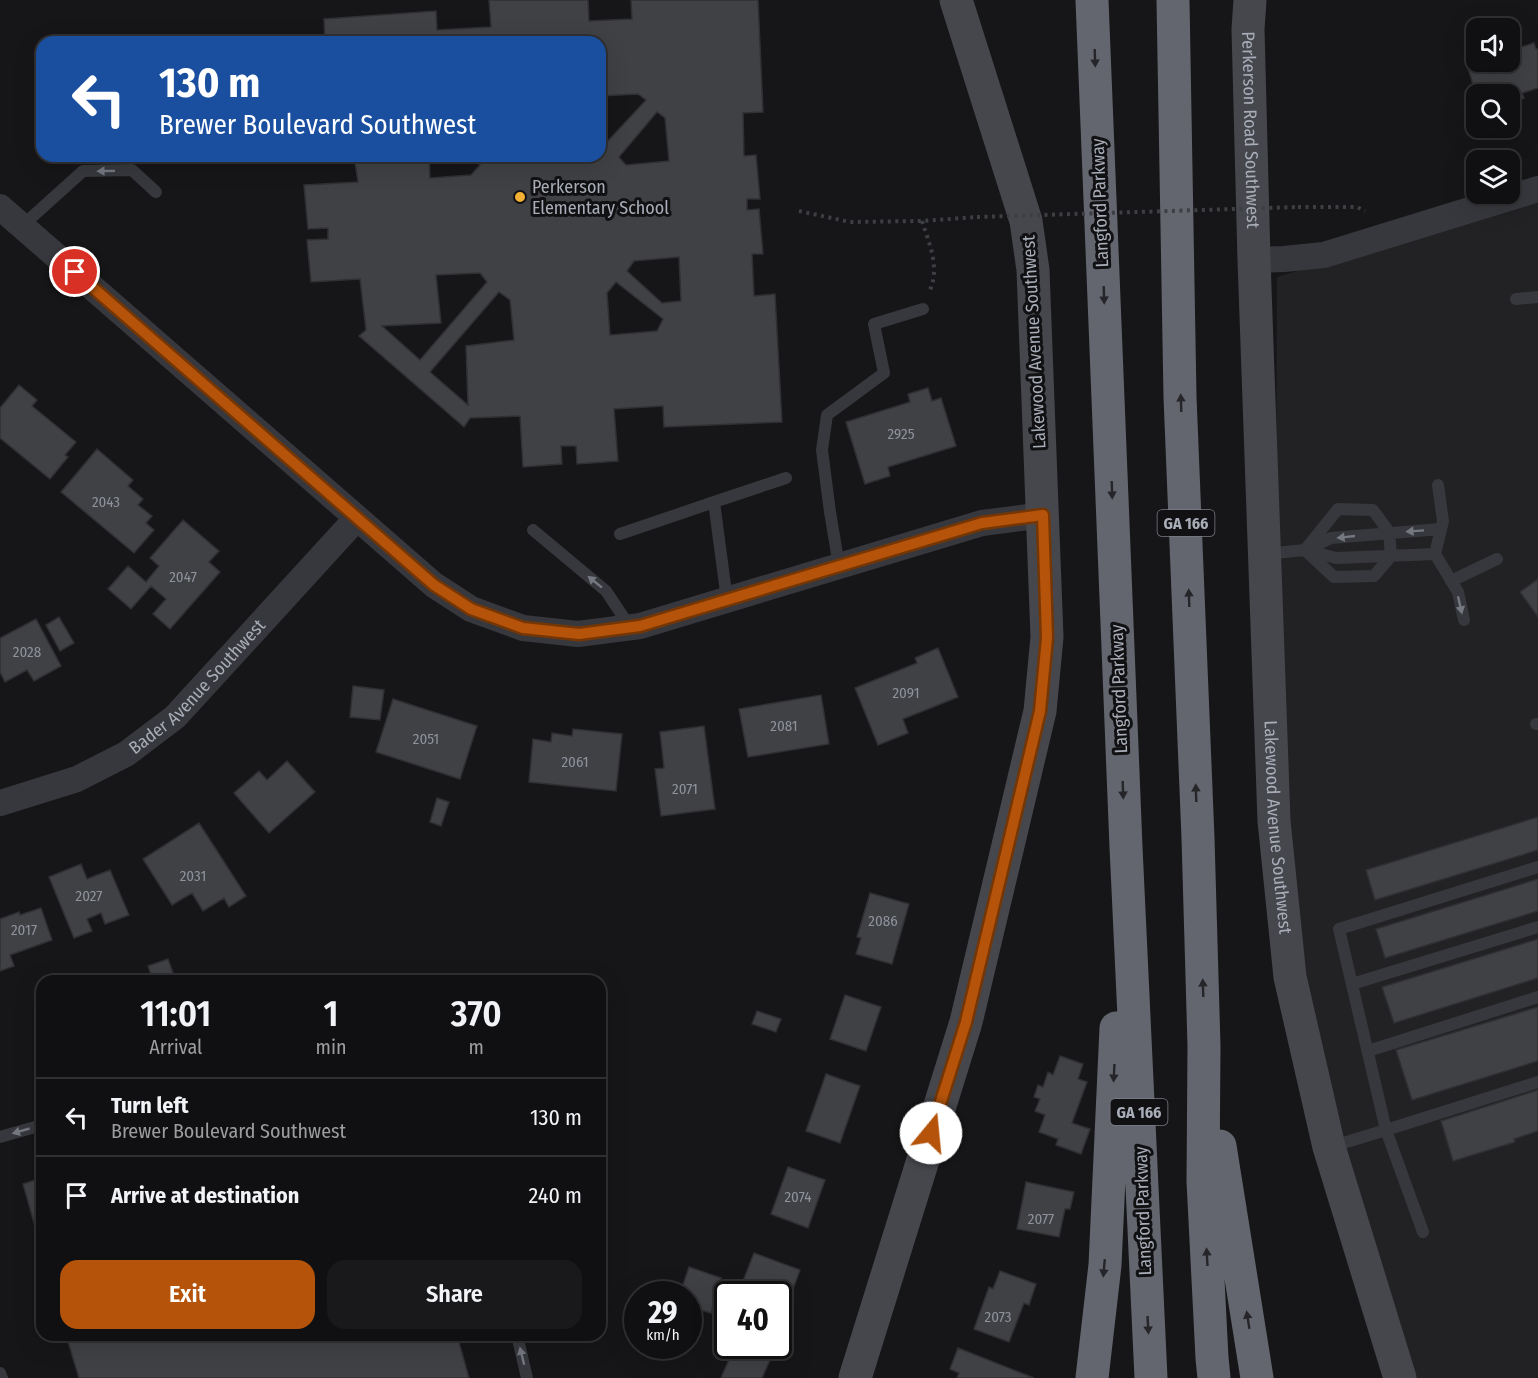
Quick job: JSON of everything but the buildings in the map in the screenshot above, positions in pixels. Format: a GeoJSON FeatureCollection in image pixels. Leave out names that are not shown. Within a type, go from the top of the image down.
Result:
{"type":"FeatureCollection","features":[{"type":"Feature","properties":{"kind":"highway","name":"Langford Parkway"},"geometry":{"type":"LineString","coordinates":[[1092,0],[1125,847],[1151,1378]]}},
{"type":"Feature","properties":{"kind":"highway","name":"GA 166"},"geometry":{"type":"LineString","coordinates":[[1173,0],[1180,397],[1199,849],[1204,1046],[1203,1181],[1214,1378]]}},
{"type":"Feature","properties":{"kind":"highway"},"geometry":{"type":"LineString","coordinates":[[1092,1378],[1105,1265],[1125,847]]}},
{"type":"Feature","properties":{"kind":"highway"},"geometry":{"type":"LineString","coordinates":[[1204,1046],[1257,1378]]}},
{"type":"Feature","properties":{"kind":"street","name":"Lakewood Avenue Southwest"},"geometry":{"type":"LineString","coordinates":[[956,0],[1026,221],[1033,270],[1043,515]]}},
{"type":"Feature","properties":{"kind":"street","name":"Perkerson Road Southwest"},"geometry":{"type":"LineString","coordinates":[[1250,0],[1248,29],[1254,260]]}},
{"type":"Feature","properties":{"kind":"street"},"geometry":{"type":"LineString","coordinates":[[1254,260],[1324,255],[1538,189]]}},
{"type":"Feature","properties":{"kind":"street"},"geometry":{"type":"LineString","coordinates":[[0,207],[434,585],[471,609],[523,628],[579,634],[640,626],[982,523],[1043,515],[1047,638],[1040,711],[966,1022],[855,1378]]}},
{"type":"Feature","properties":{"kind":"street","name":"Lakewood Avenue Southwest"},"geometry":{"type":"LineString","coordinates":[[1254,260],[1274,821],[1290,977],[1329,1147],[1400,1378]]}},
{"type":"Feature","properties":{"kind":"street","name":"Bader Avenue Southwest"},"geometry":{"type":"LineString","coordinates":[[0,803],[77,779],[126,754],[175,717],[357,518]]}},
{"type":"Feature","properties":{"kind":"lane"},"geometry":{"type":"LineString","coordinates":[[22,226],[83,171],[132,170],[156,192]]}},
{"type":"Feature","properties":{"kind":"lane"},"geometry":{"type":"LineString","coordinates":[[1516,299],[1538,297]]}},
{"type":"Feature","properties":{"kind":"lane"},"geometry":{"type":"LineString","coordinates":[[839,566],[822,450],[827,415],[884,373],[874,324],[922,309]]}},
{"type":"Feature","properties":{"kind":"lane"},"geometry":{"type":"LineString","coordinates":[[620,534],[786,478]]}},
{"type":"Feature","properties":{"kind":"lane"},"geometry":{"type":"LineString","coordinates":[[1438,485],[1443,521],[1435,554],[1458,592],[1464,620]]}},
{"type":"Feature","properties":{"kind":"lane"},"geometry":{"type":"LineString","coordinates":[[714,502],[727,600]]}},
{"type":"Feature","properties":{"kind":"lane"},"geometry":{"type":"LineString","coordinates":[[1338,509],[1373,510],[1389,532],[1391,556],[1374,576],[1334,577],[1305,550],[1338,509]]}},
{"type":"Feature","properties":{"kind":"lane"},"geometry":{"type":"LineString","coordinates":[[1264,554],[1305,550],[1331,538],[1441,529]]}},
{"type":"Feature","properties":{"kind":"lane"},"geometry":{"type":"LineString","coordinates":[[532,530],[606,591],[630,627]]}},
{"type":"Feature","properties":{"kind":"lane"},"geometry":{"type":"LineString","coordinates":[[1305,550],[1336,558],[1435,554]]}},
{"type":"Feature","properties":{"kind":"lane"},"geometry":{"type":"LineString","coordinates":[[1451,581],[1497,559]]}},
{"type":"Feature","properties":{"kind":"lane"},"geometry":{"type":"LineString","coordinates":[[1423,1232],[1386,1130],[1339,929],[1538,867]]}},
{"type":"Feature","properties":{"kind":"lane"},"geometry":{"type":"LineString","coordinates":[[1352,984],[1538,927]]}},
{"type":"Feature","properties":{"kind":"lane"},"geometry":{"type":"LineString","coordinates":[[1368,1051],[1538,997]]}},
{"type":"Feature","properties":{"kind":"lane"},"geometry":{"type":"LineString","coordinates":[[1329,1147],[1538,1082]]}},
{"type":"Feature","properties":{"kind":"lane"},"geometry":{"type":"LineString","coordinates":[[0,1137],[36,1127]]}},
{"type":"Feature","properties":{"kind":"lane"},"geometry":{"type":"LineString","coordinates":[[518,1341],[527,1378]]}},
{"type":"Feature","properties":{"kind":"lane"},"geometry":{"type":"LineString","coordinates":[[0,1373],[2,1378]]}},
{"type":"Feature","properties":{"kind":"path"},"geometry":{"type":"LineString","coordinates":[[799,211],[850,222],[1356,207]]}},
{"type":"Feature","properties":{"kind":"path"},"geometry":{"type":"LineString","coordinates":[[922,221],[935,271],[934,282],[922,309]]}},
{"type":"Feature","properties":{"kind":"shaded area"},"geometry":{"type":"Polygon","coordinates":[[[1538,200],[1538,1378],[1414,1378],[1274,923],[1277,277],[1538,200]]]}},
{"type":"Feature","properties":{"kind":"place","name":"Perkerson Elementary School"},"geometry":{"type":"Point","coordinates":[520,197]}},
{"type":"Feature","properties":{"kind":"route"},"geometry":{"type":"LineString","coordinates":[[75,272],[434,585],[471,609],[523,628],[579,634],[640,626],[982,523],[1043,515],[1047,638],[1040,711],[966,1022],[931,1133]]}}]}
